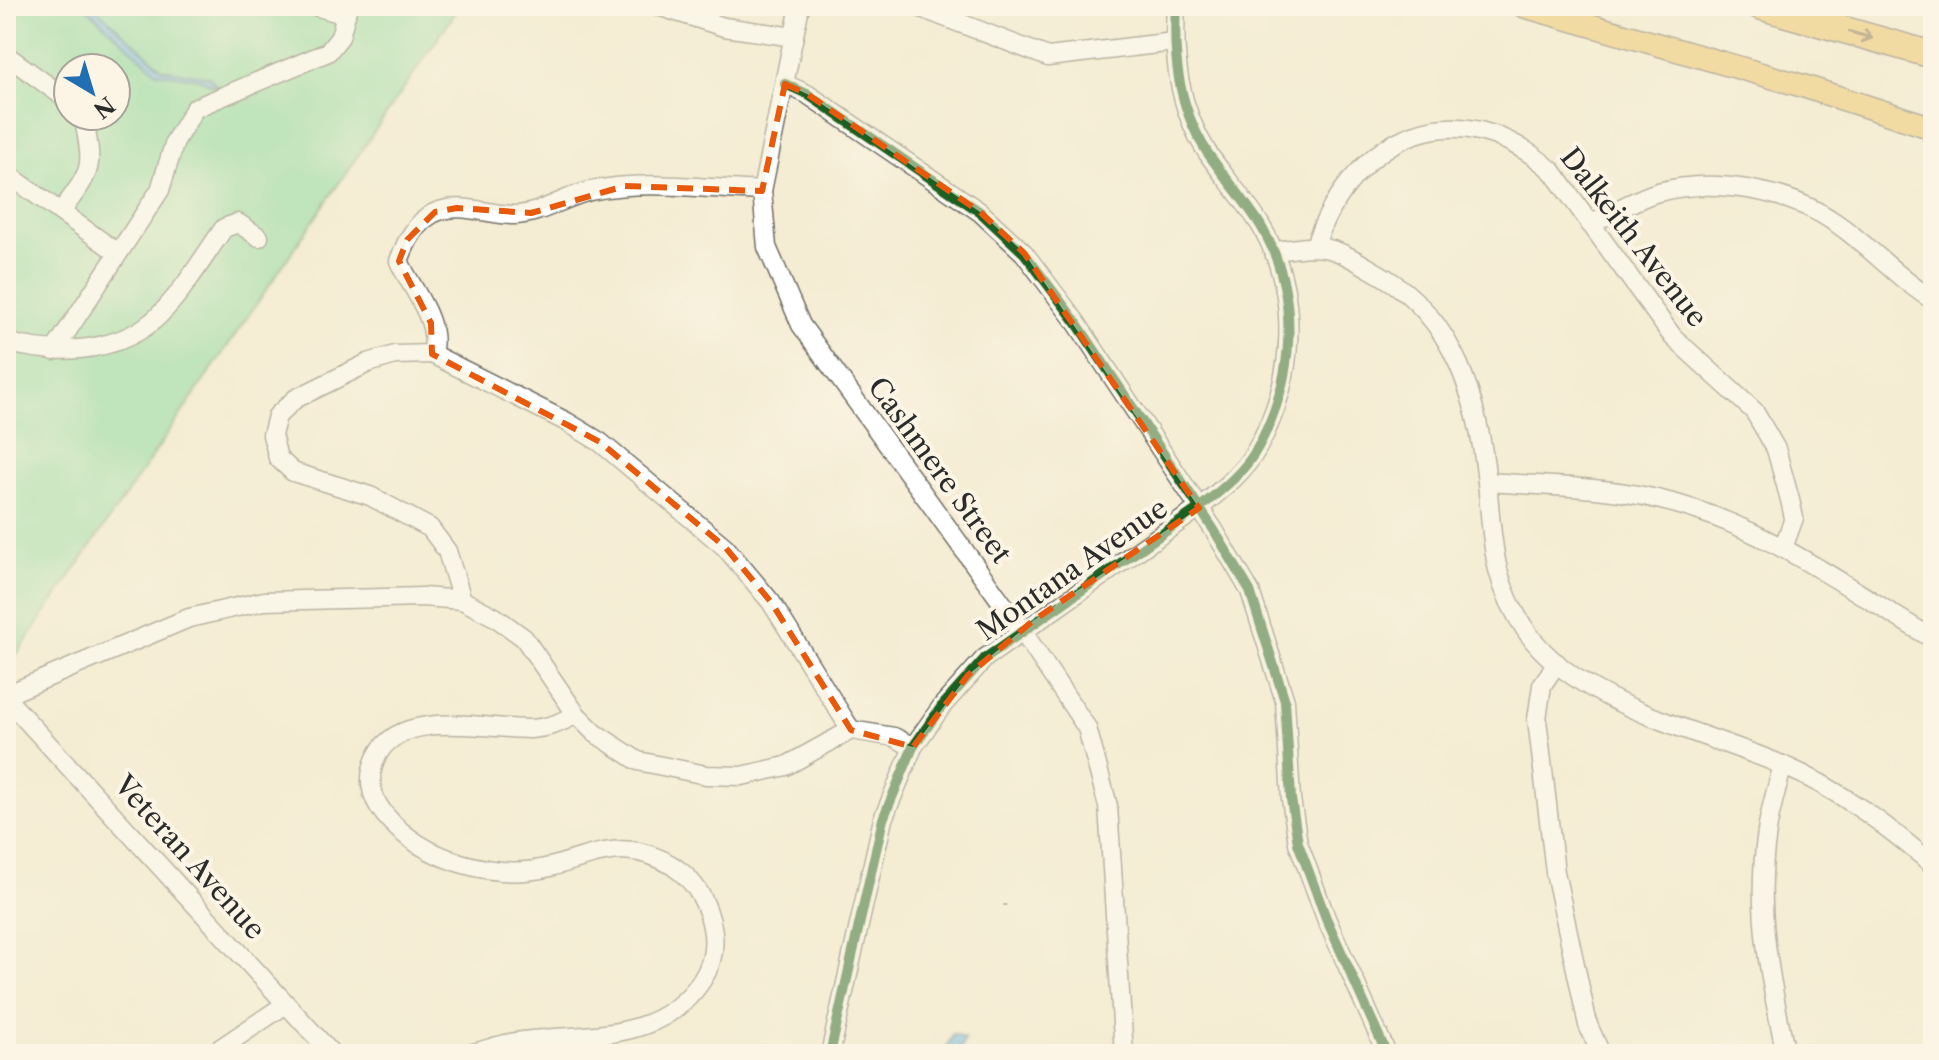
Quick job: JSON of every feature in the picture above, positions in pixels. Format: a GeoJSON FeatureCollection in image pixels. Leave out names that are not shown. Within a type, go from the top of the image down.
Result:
{"type":"FeatureCollection","features":[{"type":"Feature","properties":{"kind":"highway"},"geometry":{"type":"LineString","coordinates":[[1759,6],[1933,55]]}},
{"type":"Feature","properties":{"kind":"main road"},"geometry":{"type":"LineString","coordinates":[[1523,6],[1803,86],[1933,128]]}},
{"type":"Feature","properties":{"kind":"street"},"geometry":{"type":"LineString","coordinates":[[54,351],[160,190],[175,141],[195,108],[328,52],[340,37],[347,11],[315,6]]}},
{"type":"Feature","properties":{"kind":"street"},"geometry":{"type":"LineString","coordinates":[[658,6],[724,27],[794,37]]}},
{"type":"Feature","properties":{"kind":"street","name":"Cashmere Street"},"geometry":{"type":"LineString","coordinates":[[800,6],[762,191],[767,247],[801,325],[1021,629],[1087,728],[1108,806],[1124,1054]]}},
{"type":"Feature","properties":{"kind":"street"},"geometry":{"type":"LineString","coordinates":[[916,6],[1048,57],[1174,42]]}},
{"type":"Feature","properties":{"kind":"street","name":"Montana Avenue"},"geometry":{"type":"LineString","coordinates":[[830,1054],[883,819],[913,747],[968,675],[1021,629],[1199,508],[1234,477],[1257,449],[1277,405],[1286,373],[1289,326],[1284,284],[1261,226],[1194,129],[1177,76],[1174,42],[1176,6]]}},
{"type":"Feature","properties":{"kind":"street"},"geometry":{"type":"LineString","coordinates":[[6,55],[52,88]]}},
{"type":"Feature","properties":{"kind":"street"},"geometry":{"type":"LineString","coordinates":[[785,84],[807,94],[980,212],[1024,253],[1076,322],[1199,508],[1250,591],[1269,644],[1285,701],[1291,799],[1298,843],[1326,918],[1387,1054]]}},
{"type":"Feature","properties":{"kind":"street","name":"Dalkeith Avenue"},"geometry":{"type":"LineString","coordinates":[[1315,245],[1342,188],[1369,159],[1405,137],[1443,128],[1503,136],[1530,151],[1553,172],[1673,337],[1754,411],[1776,449],[1792,509],[1791,532],[1783,548]]}},
{"type":"Feature","properties":{"kind":"street"},"geometry":{"type":"LineString","coordinates":[[61,212],[90,172],[92,160],[86,132]]}},
{"type":"Feature","properties":{"kind":"street"},"geometry":{"type":"LineString","coordinates":[[6,173],[118,253]]}},
{"type":"Feature","properties":{"kind":"street"},"geometry":{"type":"LineString","coordinates":[[432,354],[436,339],[431,323],[399,261],[407,240],[435,212],[457,208],[513,215],[531,213],[588,191],[625,186],[762,191]]}},
{"type":"Feature","properties":{"kind":"street"},"geometry":{"type":"LineString","coordinates":[[1590,224],[1657,192],[1707,186],[1751,190],[1795,202],[1834,221],[1933,300]]}},
{"type":"Feature","properties":{"kind":"street"},"geometry":{"type":"LineString","coordinates":[[6,342],[54,351],[99,345],[150,323],[165,308],[224,228],[232,223],[244,225],[259,237]]}},
{"type":"Feature","properties":{"kind":"street"},"geometry":{"type":"LineString","coordinates":[[1273,252],[1315,245],[1356,261],[1391,281],[1424,308],[1451,346],[1470,388],[1487,482],[1492,557],[1505,593],[1527,633],[1557,663],[1619,703],[1783,765],[1847,797],[1933,865]]}},
{"type":"Feature","properties":{"kind":"street"},"geometry":{"type":"LineString","coordinates":[[462,600],[447,551],[430,528],[370,496],[293,472],[278,458],[272,435],[277,416],[295,399],[368,363],[395,355],[432,354],[600,442],[725,547],[771,602],[851,730]]}},
{"type":"Feature","properties":{"kind":"street"},"geometry":{"type":"LineString","coordinates":[[1487,482],[1656,498],[1724,519],[1783,548],[1933,639]]}},
{"type":"Feature","properties":{"kind":"street"},"geometry":{"type":"LineString","coordinates":[[6,696],[189,618],[264,601],[348,597],[462,600],[495,617],[524,638],[576,714],[595,733],[638,761],[706,775],[742,776],[786,766],[851,730],[894,737],[913,747]]}},
{"type":"Feature","properties":{"kind":"street"},"geometry":{"type":"LineString","coordinates":[[1557,663],[1542,685],[1537,719],[1555,872],[1588,1025],[1601,1054]]}},
{"type":"Feature","properties":{"kind":"street","name":"Veteran Avenue"},"geometry":{"type":"LineString","coordinates":[[6,696],[332,1054]]}},
{"type":"Feature","properties":{"kind":"street"},"geometry":{"type":"LineString","coordinates":[[469,1054],[511,1043],[572,1040],[652,1023],[689,1000],[710,967],[715,931],[705,902],[689,878],[663,859],[635,851],[607,852],[524,872],[479,867],[439,855],[404,834],[377,805],[370,773],[379,752],[393,738],[409,731],[458,723],[531,729],[558,725],[576,714]]}},
{"type":"Feature","properties":{"kind":"street"},"geometry":{"type":"LineString","coordinates":[[1783,765],[1767,832],[1762,901],[1767,967],[1786,1054]]}},
{"type":"Feature","properties":{"kind":"street"},"geometry":{"type":"LineString","coordinates":[[212,1054],[286,1004]]}},
{"type":"Feature","properties":{"kind":"highlighted area"},"geometry":{"type":"Polygon","coordinates":[[[785,84],[807,94],[980,212],[1024,253],[1199,508],[1034,620],[968,675],[913,747],[851,730],[771,602],[725,547],[600,442],[432,354],[431,323],[399,261],[407,240],[435,212],[457,208],[531,213],[625,186],[762,191],[785,84]]]}},
{"type":"Feature","properties":{"kind":"green space"},"geometry":{"type":"Polygon","coordinates":[[[6,6],[460,6],[11,663],[6,658],[6,6]]]}},
{"type":"Feature","properties":{"kind":"water"},"geometry":{"type":"Polygon","coordinates":[[[84,6],[93,6],[163,69],[209,77],[219,88],[199,79],[157,72],[84,6]]]}},
{"type":"Feature","properties":{"kind":"water"},"geometry":{"type":"Polygon","coordinates":[[[953,1034],[965,1039],[958,1054],[944,1054],[953,1034]]]}},
{"type":"Feature","properties":{"kind":"cycle path"},"geometry":{"type":"LineString","coordinates":[[830,1054],[883,819],[913,747],[942,706],[985,658],[1199,508],[1232,480],[1258,447],[1280,393],[1288,336],[1283,280],[1261,226],[1197,135],[1184,99],[1177,63],[1176,6]]}},
{"type":"Feature","properties":{"kind":"cycle path"},"geometry":{"type":"LineString","coordinates":[[785,84],[807,94],[980,212],[1024,253],[1076,322],[1214,530],[1250,591],[1285,701],[1291,799],[1298,843],[1326,918],[1387,1054]]}}]}
